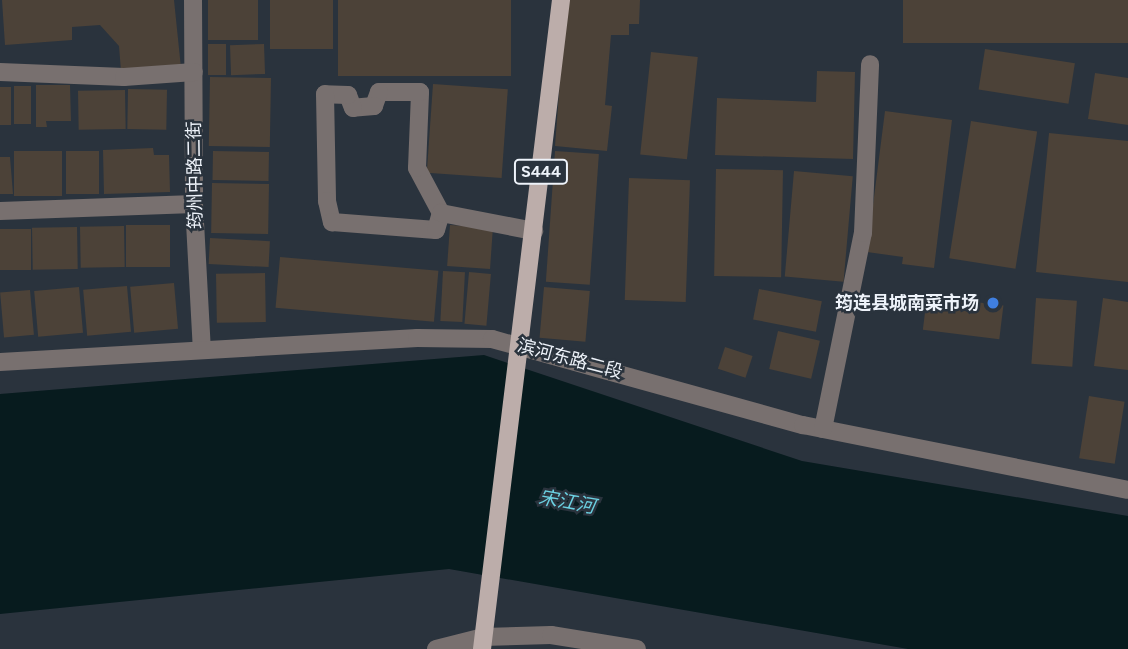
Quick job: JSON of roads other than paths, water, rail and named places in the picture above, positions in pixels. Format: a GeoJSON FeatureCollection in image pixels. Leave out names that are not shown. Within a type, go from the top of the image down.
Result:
{"type":"FeatureCollection","features":[{"type":"Feature","properties":{"kind":"main road","name":"S444"},"geometry":{"type":"LineString","coordinates":[[482,643],[491,591],[561,0]]}},
{"type":"Feature","properties":{"kind":"street","name":"筠州中路二街"},"geometry":{"type":"LineString","coordinates":[[193,0],[194,204],[202,350]]}},
{"type":"Feature","properties":{"kind":"street"},"geometry":{"type":"LineString","coordinates":[[823,429],[863,233],[870,64]]}},
{"type":"Feature","properties":{"kind":"street"},"geometry":{"type":"LineString","coordinates":[[0,72],[124,76],[194,72]]}},
{"type":"Feature","properties":{"kind":"street"},"geometry":{"type":"LineString","coordinates":[[379,92],[420,92],[417,168],[441,212],[436,230],[332,222],[327,201],[325,94],[348,95],[353,108],[374,106],[379,92]]}},
{"type":"Feature","properties":{"kind":"street"},"geometry":{"type":"LineString","coordinates":[[0,211],[194,204]]}},
{"type":"Feature","properties":{"kind":"street"},"geometry":{"type":"LineString","coordinates":[[441,212],[534,230]]}},
{"type":"Feature","properties":{"kind":"street","name":"滨河东路二段"},"geometry":{"type":"LineString","coordinates":[[0,362],[417,338],[519,344],[823,429],[1128,490]]}},
{"type":"Feature","properties":{"kind":"street"},"geometry":{"type":"LineString","coordinates":[[436,649],[551,635],[637,649]]}},
{"type":"Feature","properties":{"kind":"water","name":"宋江河"},"geometry":{"type":"Polygon","coordinates":[[[484,355],[802,461],[1128,516],[1128,649],[908,649],[449,569],[0,614],[0,394],[484,355]]]}},
{"type":"Feature","properties":{"kind":"place","name":"筠连县城南菜市场"},"geometry":{"type":"Point","coordinates":[993,303]}}]}
